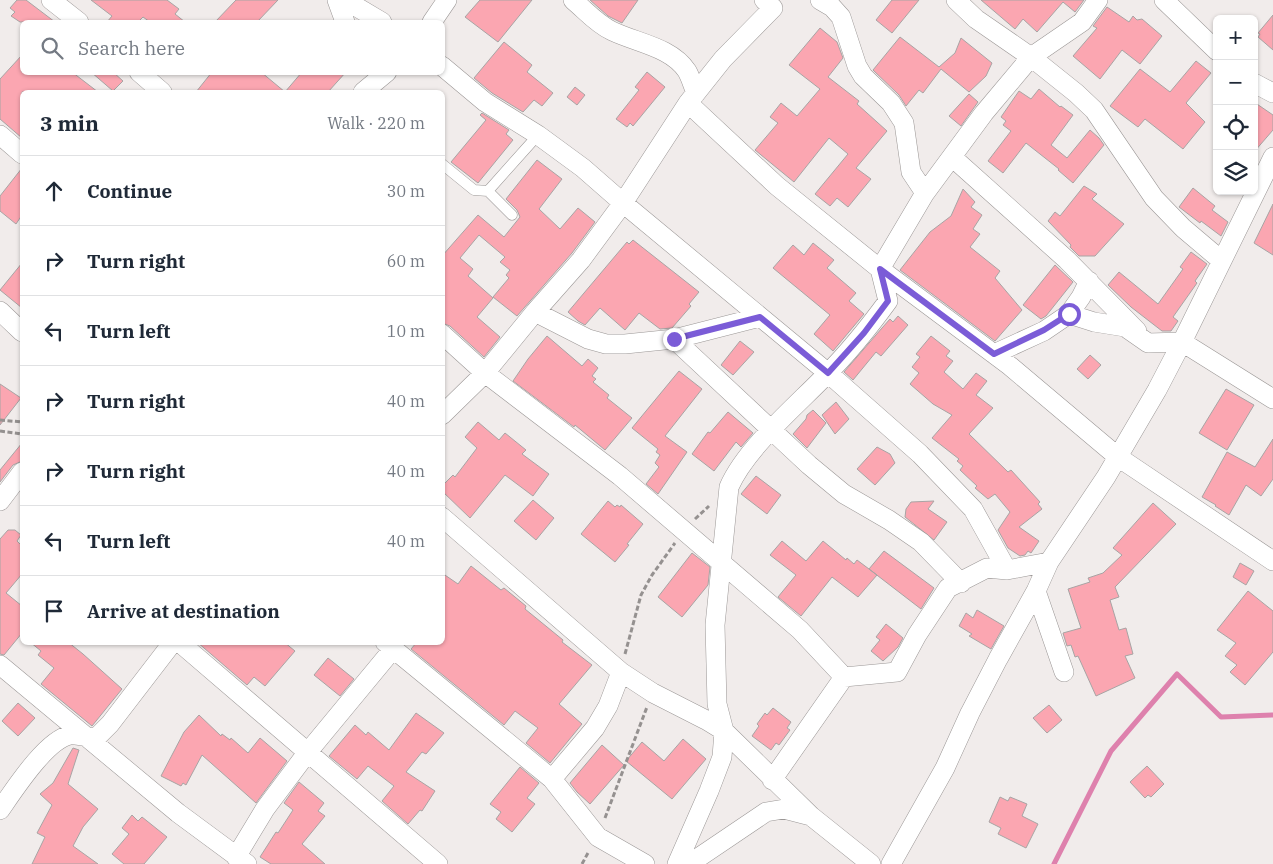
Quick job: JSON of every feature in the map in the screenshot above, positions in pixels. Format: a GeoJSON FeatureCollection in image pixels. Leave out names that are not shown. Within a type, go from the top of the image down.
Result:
{"type":"FeatureCollection","features":[{"type":"Feature","properties":{"kind":"street"},"geometry":{"type":"LineString","coordinates":[[51,0],[76,20]]}},
{"type":"Feature","properties":{"kind":"street"},"geometry":{"type":"LineString","coordinates":[[337,0],[344,20]]}},
{"type":"Feature","properties":{"kind":"street"},"geometry":{"type":"LineString","coordinates":[[345,0],[379,20]]}},
{"type":"Feature","properties":{"kind":"street"},"geometry":{"type":"LineString","coordinates":[[433,20],[447,0]]}},
{"type":"Feature","properties":{"kind":"street"},"geometry":{"type":"LineString","coordinates":[[573,0],[600,24],[613,32],[657,49],[680,63],[687,72],[692,98],[777,186],[880,269],[994,354],[1118,457],[1273,561]]}},
{"type":"Feature","properties":{"kind":"street"},"geometry":{"type":"LineString","coordinates":[[820,0],[832,7],[841,17],[857,66],[863,76],[891,103],[904,123],[911,172],[925,193]]}},
{"type":"Feature","properties":{"kind":"street"},"geometry":{"type":"LineString","coordinates":[[956,0],[976,19],[1031,57],[1094,110],[1154,198],[1183,228],[1222,261]]}},
{"type":"Feature","properties":{"kind":"street"},"geometry":{"type":"LineString","coordinates":[[677,864],[722,757],[724,731],[717,704],[715,625],[729,487],[766,426],[828,373],[864,333],[888,301],[880,269],[925,193],[984,113],[1031,57],[1082,22],[1098,0]]}},
{"type":"Feature","properties":{"kind":"street"},"geometry":{"type":"LineString","coordinates":[[1164,0],[1213,47]]}},
{"type":"Feature","properties":{"kind":"street"},"geometry":{"type":"LineString","coordinates":[[445,412],[485,373],[581,260],[623,203],[692,98],[722,59],[772,3]]}},
{"type":"Feature","properties":{"kind":"street"},"geometry":{"type":"LineString","coordinates":[[445,69],[485,102],[538,135],[583,168],[828,373],[920,454],[973,509],[1007,570]]}},
{"type":"Feature","properties":{"kind":"street"},"geometry":{"type":"LineString","coordinates":[[142,75],[160,90]]}},
{"type":"Feature","properties":{"kind":"street"},"geometry":{"type":"LineString","coordinates":[[367,87],[383,75]]}},
{"type":"Feature","properties":{"kind":"street"},"geometry":{"type":"LineString","coordinates":[[1258,85],[1273,93]]}},
{"type":"Feature","properties":{"kind":"street"},"geometry":{"type":"LineString","coordinates":[[0,135],[20,152]]}},
{"type":"Feature","properties":{"kind":"street"},"geometry":{"type":"LineString","coordinates":[[952,157],[1089,281],[1148,343]]}},
{"type":"Feature","properties":{"kind":"street"},"geometry":{"type":"LineString","coordinates":[[891,864],[945,768],[970,713],[1036,591],[1049,562],[1118,457],[1157,390],[1273,157]]}},
{"type":"Feature","properties":{"kind":"street"},"geometry":{"type":"LineString","coordinates":[[994,354],[1044,330],[1069,314],[1089,281]]}},
{"type":"Feature","properties":{"kind":"street"},"geometry":{"type":"LineString","coordinates":[[535,312],[588,339],[606,344],[674,339],[760,317]]}},
{"type":"Feature","properties":{"kind":"street"},"geometry":{"type":"LineString","coordinates":[[1069,314],[1094,322],[1125,327],[1148,343],[1182,342],[1273,398]]}},
{"type":"Feature","properties":{"kind":"street"},"geometry":{"type":"LineString","coordinates":[[3,321],[20,331]]}},
{"type":"Feature","properties":{"kind":"street"},"geometry":{"type":"LineString","coordinates":[[445,337],[485,373],[620,476],[720,564],[800,630],[844,677]]}},
{"type":"Feature","properties":{"kind":"street"},"geometry":{"type":"LineString","coordinates":[[674,339],[808,465],[844,494],[889,520],[921,542],[961,583]]}},
{"type":"Feature","properties":{"kind":"street"},"geometry":{"type":"LineString","coordinates":[[0,501],[19,485]]}},
{"type":"Feature","properties":{"kind":"street"},"geometry":{"type":"LineString","coordinates":[[445,520],[621,672],[652,693],[724,731],[772,780],[811,816],[871,864]]}},
{"type":"Feature","properties":{"kind":"street"},"geometry":{"type":"LineString","coordinates":[[772,780],[844,677],[897,672],[917,635],[948,588],[988,568],[1007,570],[1049,562]]}},
{"type":"Feature","properties":{"kind":"street"},"geometry":{"type":"LineString","coordinates":[[1036,591],[1064,672]]}},
{"type":"Feature","properties":{"kind":"street"},"geometry":{"type":"LineString","coordinates":[[0,810],[27,772],[60,739],[72,734],[87,738],[97,737],[110,724],[172,645]]}},
{"type":"Feature","properties":{"kind":"street"},"geometry":{"type":"LineString","coordinates":[[182,645],[438,864]]}},
{"type":"Feature","properties":{"kind":"street"},"geometry":{"type":"LineString","coordinates":[[0,665],[178,813],[241,861],[265,809],[389,646],[552,779],[598,837],[645,864]]}},
{"type":"Feature","properties":{"kind":"street"},"geometry":{"type":"LineString","coordinates":[[552,779],[595,728],[608,706],[621,672]]}},
{"type":"Feature","properties":{"kind":"street"},"geometry":{"type":"LineString","coordinates":[[689,864],[766,812],[784,809],[811,816]]}},
{"type":"Feature","properties":{"kind":"lane"},"geometry":{"type":"LineString","coordinates":[[488,190],[538,135]]}},
{"type":"Feature","properties":{"kind":"lane"},"geometry":{"type":"LineString","coordinates":[[445,166],[474,190],[488,190],[512,215]]}},
{"type":"Feature","properties":{"kind":"path"},"geometry":{"type":"LineString","coordinates":[[0,420],[20,422]]}},
{"type":"Feature","properties":{"kind":"path"},"geometry":{"type":"LineString","coordinates":[[0,430],[20,434]]}},
{"type":"Feature","properties":{"kind":"path"},"geometry":{"type":"LineString","coordinates":[[621,672],[640,595],[683,531],[729,487]]}},
{"type":"Feature","properties":{"kind":"path"},"geometry":{"type":"LineString","coordinates":[[598,837],[652,693]]}},
{"type":"Feature","properties":{"kind":"building"},"geometry":{"type":"Polygon","coordinates":[[[17,0],[26,0],[52,20],[20,20],[20,22],[11,16],[15,12],[10,8],[17,0]]]}},
{"type":"Feature","properties":{"kind":"building"},"geometry":{"type":"Polygon","coordinates":[[[91,0],[167,0],[179,9],[175,14],[182,20],[147,20],[143,17],[140,20],[109,20],[112,16],[91,0]]]}},
{"type":"Feature","properties":{"kind":"building"},"geometry":{"type":"Polygon","coordinates":[[[236,0],[278,0],[259,20],[217,20],[236,0]]]}},
{"type":"Feature","properties":{"kind":"building"},"geometry":{"type":"Polygon","coordinates":[[[480,0],[532,0],[498,42],[465,17],[480,0]]]}},
{"type":"Feature","properties":{"kind":"building"},"geometry":{"type":"Polygon","coordinates":[[[590,0],[638,0],[622,23],[608,16],[590,0]]]}},
{"type":"Feature","properties":{"kind":"building"},"geometry":{"type":"Polygon","coordinates":[[[892,0],[919,0],[892,33],[876,20],[892,0]]]}},
{"type":"Feature","properties":{"kind":"building"},"geometry":{"type":"Polygon","coordinates":[[[981,0],[1084,0],[1075,12],[1063,2],[1037,32],[1023,19],[1015,29],[981,0]]]}},
{"type":"Feature","properties":{"kind":"building"},"geometry":{"type":"Polygon","coordinates":[[[1107,7],[1129,22],[1133,16],[1137,20],[1142,19],[1162,36],[1140,64],[1122,50],[1100,79],[1073,56],[1097,28],[1093,26],[1107,7]]]}},
{"type":"Feature","properties":{"kind":"building"},"geometry":{"type":"Polygon","coordinates":[[[1273,15],[1273,50],[1258,37],[1260,34],[1258,33],[1273,15]]]}},
{"type":"Feature","properties":{"kind":"building"},"geometry":{"type":"Polygon","coordinates":[[[820,28],[837,42],[843,58],[828,77],[859,101],[857,104],[887,131],[856,168],[871,179],[848,207],[837,198],[830,206],[815,194],[848,154],[829,138],[794,182],[755,150],[778,123],[770,117],[781,103],[797,116],[820,89],[789,65],[820,28]]]}},
{"type":"Feature","properties":{"kind":"building"},"geometry":{"type":"Polygon","coordinates":[[[900,37],[939,67],[955,53],[961,38],[992,63],[986,76],[969,92],[941,69],[923,93],[919,90],[906,106],[899,95],[873,70],[900,37]]]}},
{"type":"Feature","properties":{"kind":"building"},"geometry":{"type":"Polygon","coordinates":[[[504,42],[532,65],[527,72],[553,93],[542,106],[534,100],[523,112],[492,93],[474,78],[504,42]]]}},
{"type":"Feature","properties":{"kind":"building"},"geometry":{"type":"Polygon","coordinates":[[[20,57],[20,75],[76,75],[95,90],[20,90],[20,136],[0,119],[0,79],[20,57]]]}},
{"type":"Feature","properties":{"kind":"building"},"geometry":{"type":"Polygon","coordinates":[[[1196,61],[1211,73],[1186,103],[1205,122],[1183,149],[1145,119],[1138,127],[1110,106],[1140,69],[1170,92],[1196,61]]]}},
{"type":"Feature","properties":{"kind":"building"},"geometry":{"type":"Polygon","coordinates":[[[647,72],[665,87],[633,126],[630,123],[627,127],[616,119],[639,90],[635,87],[647,72]]]}},
{"type":"Feature","properties":{"kind":"building"},"geometry":{"type":"Polygon","coordinates":[[[94,75],[116,75],[123,81],[112,90],[94,75]]]}},
{"type":"Feature","properties":{"kind":"building"},"geometry":{"type":"Polygon","coordinates":[[[210,75],[265,75],[283,90],[198,90],[210,75]]]}},
{"type":"Feature","properties":{"kind":"building"},"geometry":{"type":"Polygon","coordinates":[[[299,75],[343,75],[330,90],[287,90],[299,75]]]}},
{"type":"Feature","properties":{"kind":"building"},"geometry":{"type":"Polygon","coordinates":[[[575,87],[585,95],[577,105],[567,97],[575,87]]]}},
{"type":"Feature","properties":{"kind":"building"},"geometry":{"type":"Polygon","coordinates":[[[1039,89],[1060,107],[1073,115],[1051,145],[1067,158],[1090,130],[1104,145],[1073,183],[1059,169],[1026,143],[1003,173],[988,161],[1011,131],[1003,125],[1006,121],[1001,117],[1019,91],[1031,99],[1039,89]]]}},
{"type":"Feature","properties":{"kind":"building"},"geometry":{"type":"Polygon","coordinates":[[[969,94],[978,102],[961,126],[949,116],[969,94]]]}},
{"type":"Feature","properties":{"kind":"building"},"geometry":{"type":"Polygon","coordinates":[[[1258,105],[1273,115],[1273,130],[1258,147],[1258,105]]]}},
{"type":"Feature","properties":{"kind":"building"},"geometry":{"type":"Polygon","coordinates":[[[482,113],[509,130],[506,134],[513,140],[478,183],[451,162],[486,120],[480,115],[482,113]]]}},
{"type":"Feature","properties":{"kind":"building"},"geometry":{"type":"Polygon","coordinates":[[[537,160],[562,179],[539,209],[560,229],[578,208],[595,222],[572,253],[517,316],[493,297],[509,278],[506,275],[510,270],[500,262],[505,257],[479,235],[460,258],[473,269],[468,276],[493,298],[477,317],[500,337],[484,357],[450,326],[445,324],[445,253],[478,215],[504,237],[520,217],[517,210],[506,199],[537,160]]]}},
{"type":"Feature","properties":{"kind":"building"},"geometry":{"type":"Polygon","coordinates":[[[20,171],[20,218],[16,224],[0,211],[0,196],[20,171]]]}},
{"type":"Feature","properties":{"kind":"building"},"geometry":{"type":"Polygon","coordinates":[[[1084,186],[1097,194],[1092,199],[1124,224],[1095,256],[1079,256],[1048,221],[1055,212],[1060,216],[1084,186]]]}},
{"type":"Feature","properties":{"kind":"building"},"geometry":{"type":"Polygon","coordinates":[[[1193,188],[1215,206],[1212,210],[1228,222],[1221,236],[1179,207],[1193,188]]]}},
{"type":"Feature","properties":{"kind":"building"},"geometry":{"type":"Polygon","coordinates":[[[963,189],[975,202],[971,207],[982,215],[973,229],[980,234],[970,247],[1000,271],[995,278],[1022,310],[995,341],[900,270],[930,232],[951,216],[963,189]]]}},
{"type":"Feature","properties":{"kind":"building"},"geometry":{"type":"Polygon","coordinates":[[[1273,204],[1273,255],[1254,243],[1273,204]]]}},
{"type":"Feature","properties":{"kind":"building"},"geometry":{"type":"Polygon","coordinates":[[[633,240],[699,292],[689,304],[691,306],[672,328],[660,329],[639,313],[625,330],[600,308],[585,325],[578,321],[568,312],[627,242],[629,244],[633,240]]]}},
{"type":"Feature","properties":{"kind":"building"},"geometry":{"type":"Polygon","coordinates":[[[813,243],[834,260],[827,268],[856,293],[849,301],[864,314],[833,351],[814,334],[830,315],[773,268],[793,245],[804,255],[813,243]]]}},
{"type":"Feature","properties":{"kind":"building"},"geometry":{"type":"Polygon","coordinates":[[[1191,252],[1207,264],[1195,281],[1197,283],[1173,317],[1178,321],[1171,331],[1162,331],[1131,307],[1108,285],[1119,272],[1158,304],[1183,269],[1180,267],[1191,252]]]}},
{"type":"Feature","properties":{"kind":"building"},"geometry":{"type":"Polygon","coordinates":[[[20,265],[20,306],[0,290],[20,265]]]}},
{"type":"Feature","properties":{"kind":"building"},"geometry":{"type":"Polygon","coordinates":[[[1055,265],[1073,282],[1046,316],[1041,319],[1023,305],[1055,265]]]}},
{"type":"Feature","properties":{"kind":"building"},"geometry":{"type":"Polygon","coordinates":[[[898,316],[908,325],[881,356],[876,352],[853,380],[844,372],[890,319],[893,322],[898,316]]]}},
{"type":"Feature","properties":{"kind":"building"},"geometry":{"type":"Polygon","coordinates":[[[547,336],[582,366],[588,359],[598,368],[592,376],[596,379],[593,382],[609,395],[607,398],[632,418],[605,450],[575,425],[574,427],[513,381],[547,336]]]}},
{"type":"Feature","properties":{"kind":"building"},"geometry":{"type":"Polygon","coordinates":[[[931,336],[950,351],[946,356],[953,361],[944,372],[963,389],[976,373],[987,381],[976,395],[993,408],[969,434],[1008,472],[1011,470],[1040,502],[1038,504],[1042,509],[1019,527],[1039,541],[1031,553],[1028,551],[1025,555],[1020,556],[1008,548],[998,530],[1010,512],[995,494],[988,499],[975,488],[977,486],[960,470],[963,466],[957,461],[959,459],[932,438],[952,415],[933,404],[910,384],[919,373],[912,367],[920,357],[916,354],[931,336]]]}},
{"type":"Feature","properties":{"kind":"building"},"geometry":{"type":"Polygon","coordinates":[[[740,341],[754,352],[733,375],[721,365],[740,341]]]}},
{"type":"Feature","properties":{"kind":"building"},"geometry":{"type":"Polygon","coordinates":[[[1090,355],[1101,365],[1088,379],[1077,369],[1090,355]]]}},
{"type":"Feature","properties":{"kind":"building"},"geometry":{"type":"Polygon","coordinates":[[[679,371],[702,389],[665,436],[687,452],[658,494],[646,484],[659,467],[655,463],[660,455],[656,452],[658,449],[632,428],[679,371]]]}},
{"type":"Feature","properties":{"kind":"building"},"geometry":{"type":"Polygon","coordinates":[[[0,384],[20,397],[20,399],[0,425],[0,384]]]}},
{"type":"Feature","properties":{"kind":"building"},"geometry":{"type":"Polygon","coordinates":[[[1226,389],[1254,405],[1227,450],[1199,433],[1226,389]]]}},
{"type":"Feature","properties":{"kind":"building"},"geometry":{"type":"Polygon","coordinates":[[[836,402],[849,419],[835,434],[822,415],[836,402]]]}},
{"type":"Feature","properties":{"kind":"building"},"geometry":{"type":"Polygon","coordinates":[[[813,410],[826,423],[807,448],[793,434],[813,410]]]}},
{"type":"Feature","properties":{"kind":"building"},"geometry":{"type":"Polygon","coordinates":[[[728,412],[753,433],[741,447],[736,442],[714,471],[692,454],[708,432],[710,433],[728,412]]]}},
{"type":"Feature","properties":{"kind":"building"},"geometry":{"type":"Polygon","coordinates":[[[478,422],[499,440],[505,433],[526,450],[522,454],[549,474],[533,496],[505,475],[470,518],[445,494],[445,483],[453,475],[455,477],[477,448],[465,437],[478,422]]]}},
{"type":"Feature","properties":{"kind":"building"},"geometry":{"type":"Polygon","coordinates":[[[1273,439],[1273,479],[1261,496],[1246,485],[1229,515],[1202,497],[1227,452],[1255,467],[1273,439]]]}},
{"type":"Feature","properties":{"kind":"building"},"geometry":{"type":"Polygon","coordinates":[[[20,445],[20,462],[13,465],[0,482],[0,470],[20,445]]]}},
{"type":"Feature","properties":{"kind":"building"},"geometry":{"type":"Polygon","coordinates":[[[877,447],[890,454],[895,463],[875,485],[857,469],[877,447]]]}},
{"type":"Feature","properties":{"kind":"building"},"geometry":{"type":"Polygon","coordinates":[[[756,476],[781,495],[767,514],[741,494],[756,476]]]}},
{"type":"Feature","properties":{"kind":"building"},"geometry":{"type":"Polygon","coordinates":[[[533,500],[554,518],[536,540],[514,521],[533,500]]]}},
{"type":"Feature","properties":{"kind":"building"},"geometry":{"type":"Polygon","coordinates":[[[608,501],[615,507],[617,505],[620,507],[621,505],[643,524],[615,562],[581,534],[608,501]]]}},
{"type":"Feature","properties":{"kind":"building"},"geometry":{"type":"Polygon","coordinates":[[[934,501],[928,509],[947,522],[934,540],[905,517],[906,509],[911,502],[934,501]]]}},
{"type":"Feature","properties":{"kind":"building"},"geometry":{"type":"Polygon","coordinates":[[[1153,503],[1176,524],[1115,587],[1119,597],[1110,600],[1119,630],[1126,628],[1133,654],[1125,656],[1135,678],[1096,696],[1078,656],[1075,657],[1071,645],[1067,646],[1063,633],[1081,628],[1068,589],[1090,582],[1088,578],[1103,573],[1122,555],[1113,548],[1153,503]]]}},
{"type":"Feature","properties":{"kind":"building"},"geometry":{"type":"Polygon","coordinates":[[[8,530],[15,530],[20,534],[17,541],[20,544],[20,576],[6,593],[20,604],[20,635],[4,655],[0,654],[0,539],[8,530]]]}},
{"type":"Feature","properties":{"kind":"building"},"geometry":{"type":"Polygon","coordinates":[[[782,541],[806,561],[823,541],[846,560],[847,558],[854,564],[857,560],[877,575],[858,597],[832,577],[801,616],[778,597],[796,575],[770,555],[782,541]]]}},
{"type":"Feature","properties":{"kind":"building"},"geometry":{"type":"Polygon","coordinates":[[[884,551],[934,588],[921,609],[869,569],[884,551]]]}},
{"type":"Feature","properties":{"kind":"building"},"geometry":{"type":"Polygon","coordinates":[[[692,553],[710,567],[708,585],[682,617],[658,597],[692,553]]]}},
{"type":"Feature","properties":{"kind":"building"},"geometry":{"type":"Polygon","coordinates":[[[1240,563],[1254,571],[1246,585],[1233,577],[1240,563]]]}},
{"type":"Feature","properties":{"kind":"building"},"geometry":{"type":"Polygon","coordinates":[[[471,566],[501,590],[504,588],[526,606],[525,609],[563,640],[562,642],[592,665],[559,704],[582,724],[550,763],[526,743],[538,728],[515,711],[504,725],[411,649],[414,645],[445,645],[445,575],[458,584],[471,566]]]}},
{"type":"Feature","properties":{"kind":"building"},"geometry":{"type":"Polygon","coordinates":[[[1248,591],[1273,611],[1273,652],[1245,685],[1230,672],[1237,665],[1225,656],[1236,643],[1217,630],[1248,591]]]}},
{"type":"Feature","properties":{"kind":"building"},"geometry":{"type":"Polygon","coordinates":[[[977,610],[1004,626],[991,649],[969,636],[972,634],[959,626],[966,613],[973,618],[977,610]]]}},
{"type":"Feature","properties":{"kind":"building"},"geometry":{"type":"Polygon","coordinates":[[[886,624],[903,638],[898,647],[883,661],[871,651],[880,640],[876,637],[886,624]]]}},
{"type":"Feature","properties":{"kind":"building"},"geometry":{"type":"Polygon","coordinates":[[[34,645],[72,645],[122,689],[92,726],[41,684],[54,668],[38,655],[41,651],[34,645]]]}},
{"type":"Feature","properties":{"kind":"building"},"geometry":{"type":"Polygon","coordinates":[[[200,645],[288,645],[295,651],[265,686],[254,677],[247,685],[200,645]]]}},
{"type":"Feature","properties":{"kind":"building"},"geometry":{"type":"Polygon","coordinates":[[[328,658],[354,679],[340,696],[314,675],[328,658]]]}},
{"type":"Feature","properties":{"kind":"building"},"geometry":{"type":"Polygon","coordinates":[[[18,703],[35,718],[18,736],[2,721],[18,703]]]}},
{"type":"Feature","properties":{"kind":"building"},"geometry":{"type":"Polygon","coordinates":[[[1049,705],[1062,720],[1047,733],[1033,718],[1049,705]]]}},
{"type":"Feature","properties":{"kind":"building"},"geometry":{"type":"Polygon","coordinates":[[[773,708],[791,722],[787,728],[790,730],[779,745],[776,743],[771,750],[752,736],[759,726],[757,724],[765,713],[767,715],[773,708]]]}},
{"type":"Feature","properties":{"kind":"building"},"geometry":{"type":"Polygon","coordinates":[[[416,713],[444,733],[426,754],[422,752],[406,772],[435,791],[422,811],[420,810],[408,824],[382,801],[394,786],[368,766],[357,779],[329,756],[355,725],[366,735],[368,732],[389,750],[416,713]]]}},
{"type":"Feature","properties":{"kind":"building"},"geometry":{"type":"Polygon","coordinates":[[[199,715],[221,736],[222,734],[230,740],[231,738],[248,753],[260,738],[287,761],[256,803],[202,755],[186,785],[183,783],[181,786],[161,776],[184,732],[199,715]]]}},
{"type":"Feature","properties":{"kind":"building"},"geometry":{"type":"Polygon","coordinates":[[[683,739],[706,759],[672,799],[626,761],[642,742],[664,761],[683,739]]]}},
{"type":"Feature","properties":{"kind":"building"},"geometry":{"type":"Polygon","coordinates":[[[602,745],[624,765],[590,804],[570,783],[602,745]]]}},
{"type":"Feature","properties":{"kind":"building"},"geometry":{"type":"Polygon","coordinates":[[[73,748],[79,750],[68,784],[98,809],[83,827],[73,846],[98,864],[32,864],[45,837],[37,833],[52,805],[40,794],[53,783],[73,748]]]}},
{"type":"Feature","properties":{"kind":"building"},"geometry":{"type":"Polygon","coordinates":[[[1147,766],[1164,784],[1151,797],[1148,795],[1145,798],[1130,782],[1147,766]]]}},
{"type":"Feature","properties":{"kind":"building"},"geometry":{"type":"Polygon","coordinates":[[[520,767],[539,783],[527,798],[535,804],[512,832],[496,819],[501,812],[490,804],[520,767]]]}},
{"type":"Feature","properties":{"kind":"building"},"geometry":{"type":"Polygon","coordinates":[[[299,782],[324,803],[318,811],[325,816],[302,844],[325,864],[271,864],[260,857],[293,810],[284,803],[299,782]]]}},
{"type":"Feature","properties":{"kind":"building"},"geometry":{"type":"Polygon","coordinates":[[[1000,797],[1008,801],[1010,797],[1027,804],[1022,816],[1038,824],[1026,848],[998,834],[1001,828],[989,822],[1000,797]]]}},
{"type":"Feature","properties":{"kind":"building"},"geometry":{"type":"Polygon","coordinates":[[[132,815],[138,821],[142,817],[167,837],[144,864],[124,864],[112,854],[129,834],[122,828],[132,815]]]}},
{"type":"Feature","properties":{"kind":"waterway"},"geometry":{"type":"LineString","coordinates":[[1054,864],[1111,751],[1177,674],[1221,717],[1273,715]]}},
{"type":"Feature","properties":{"kind":"route"},"geometry":{"type":"LineString","coordinates":[[674,339],[760,317],[828,373],[864,333],[888,301],[880,269],[994,354],[1022,342],[1069,314]]}}]}
